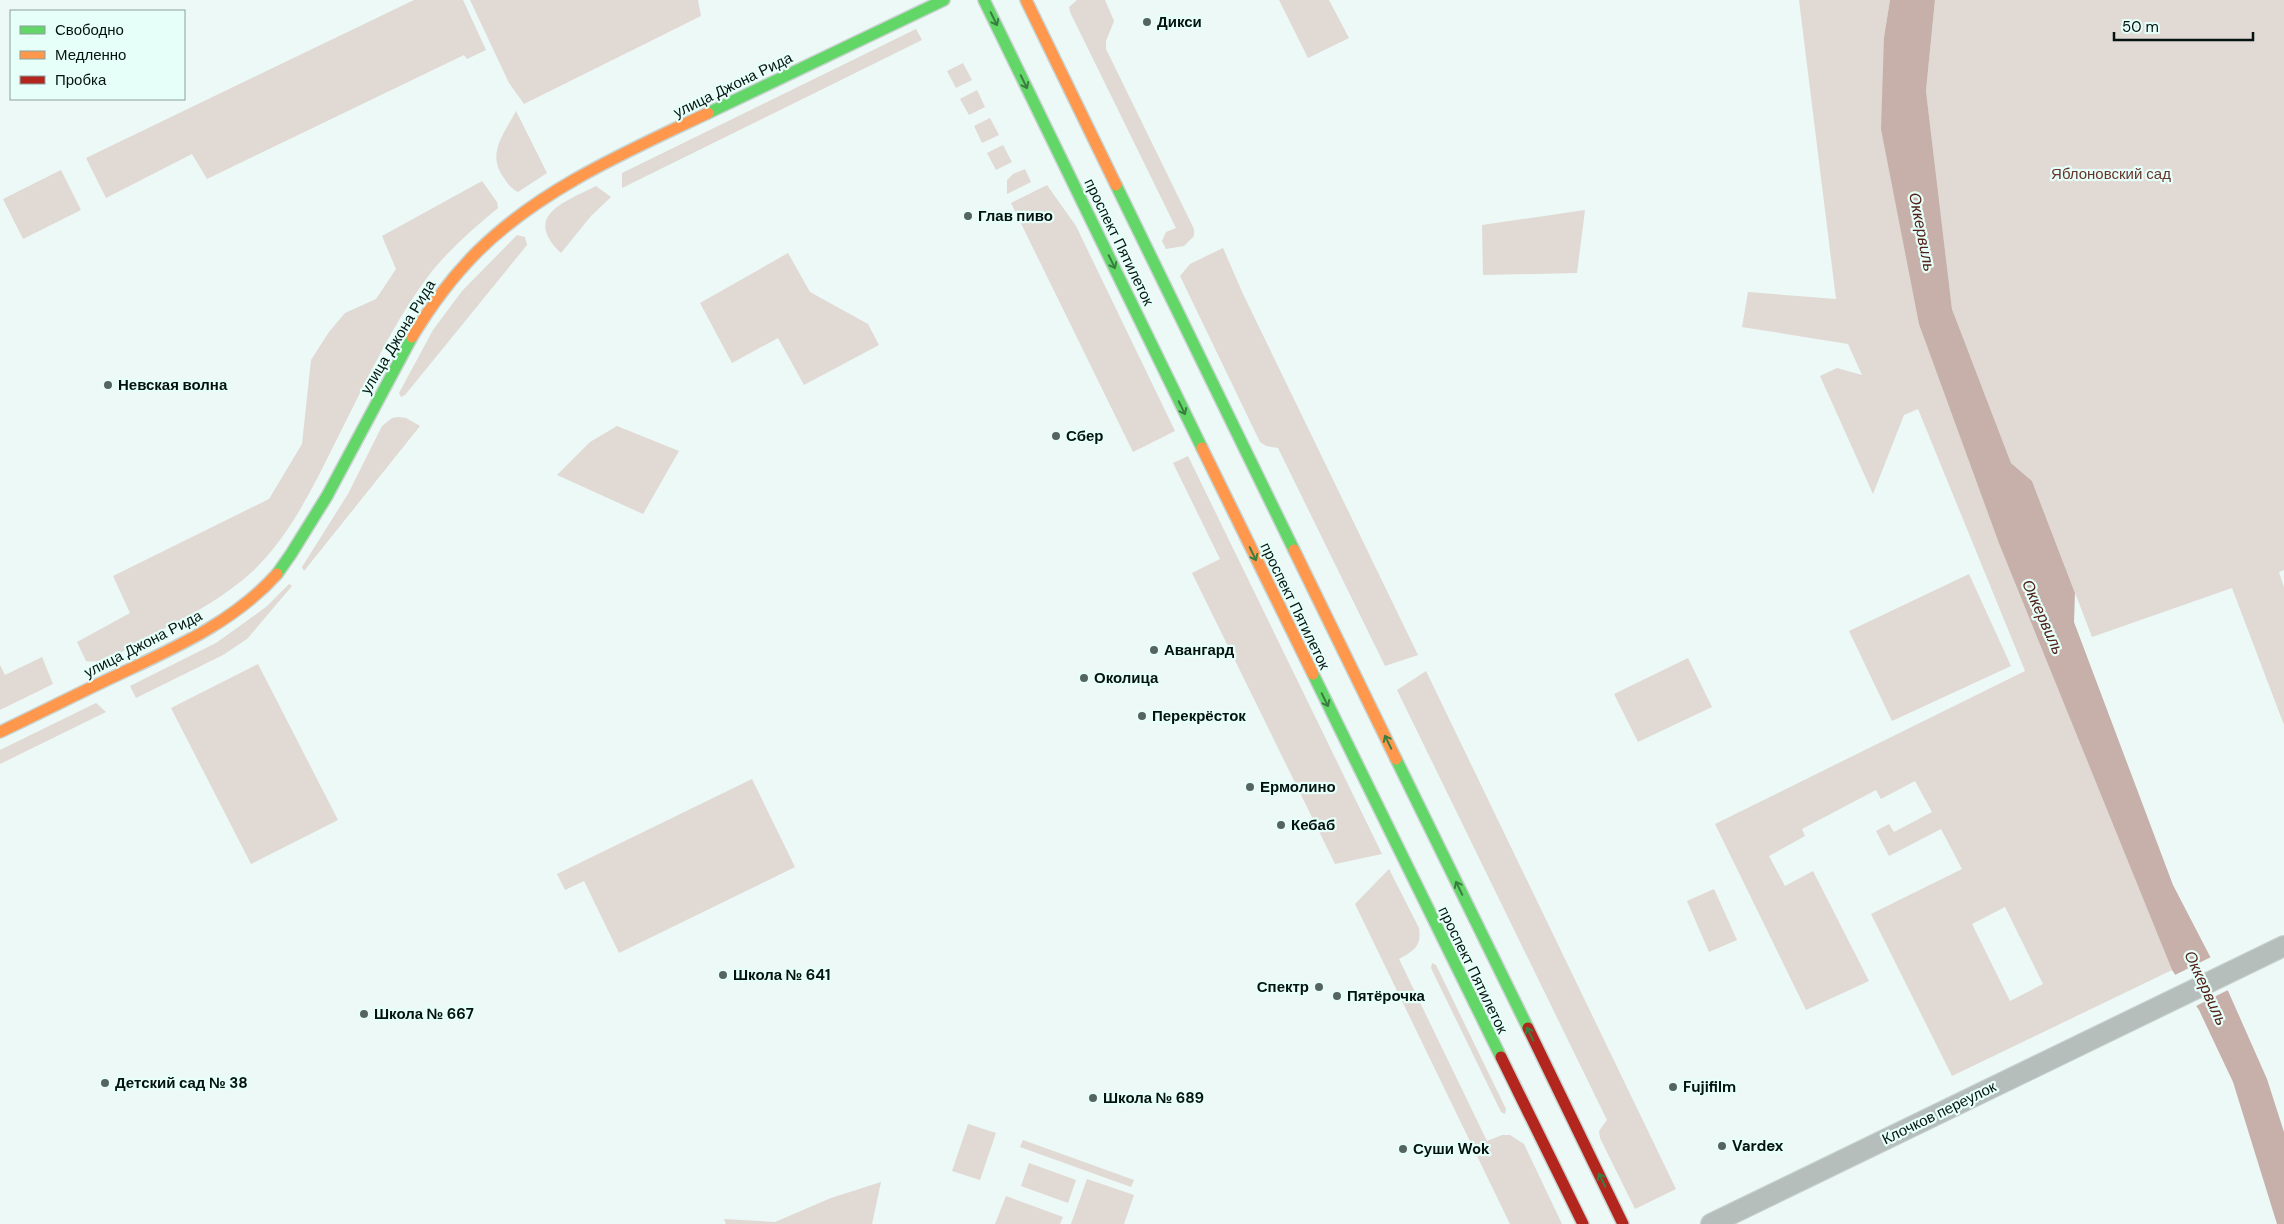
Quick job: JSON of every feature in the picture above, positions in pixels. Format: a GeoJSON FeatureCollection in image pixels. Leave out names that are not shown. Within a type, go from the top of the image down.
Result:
{"type":"FeatureCollection","features":[{"type":"Feature","properties":{"kind":"street","name":"улица Джона Рида"},"geometry":{"type":"LineString","coordinates":[[0,732],[207,630],[256,594],[282,568],[318,513],[378,398],[426,313],[450,281],[477,252],[520,214],[544,197],[601,165],[944,0]]}},
{"type":"Feature","properties":{"kind":"street","name":"проспект Пятилеток"},"geometry":{"type":"LineString","coordinates":[[984,0],[1206,458],[1583,1224]]}},
{"type":"Feature","properties":{"kind":"street","name":"проспект Пятилеток"},"geometry":{"type":"LineString","coordinates":[[1026,0],[1623,1224]]}},
{"type":"Feature","properties":{"kind":"street","name":"Клочков переулок"},"geometry":{"type":"LineString","coordinates":[[1710,1224],[2284,946]]}},
{"type":"Feature","properties":{"kind":"green space"},"geometry":{"type":"Polygon","coordinates":[[[414,0],[463,0],[486,50],[467,59],[464,55],[207,179],[192,154],[106,198],[86,158],[414,0]]]}},
{"type":"Feature","properties":{"kind":"green space"},"geometry":{"type":"Polygon","coordinates":[[[470,0],[698,0],[701,16],[524,104],[509,83],[470,0]]]}},
{"type":"Feature","properties":{"kind":"green space"},"geometry":{"type":"Polygon","coordinates":[[[1077,0],[1105,0],[1114,21],[1106,41],[1106,49],[1194,229],[1194,236],[1184,246],[1166,249],[1162,241],[1166,232],[1176,228],[1070,12],[1069,7],[1077,0]]]}},
{"type":"Feature","properties":{"kind":"green space"},"geometry":{"type":"Polygon","coordinates":[[[1279,0],[1329,0],[1349,38],[1308,58],[1279,0]]]}},
{"type":"Feature","properties":{"kind":"green space"},"geometry":{"type":"Polygon","coordinates":[[[1799,0],[1890,0],[1884,37],[2000,546],[2172,970],[1952,1076],[1871,914],[1962,869],[1941,829],[1889,856],[1876,831],[1889,824],[1894,832],[1932,812],[1915,781],[1881,799],[1876,790],[1802,829],[1805,836],[1769,856],[1785,886],[1813,871],[1869,981],[1806,1010],[1715,824],[2025,671],[1918,409],[1904,415],[1873,494],[1820,376],[1837,368],[1862,375],[1848,344],[1742,327],[1748,292],[1836,299],[1799,0]],[[2005,907],[1972,924],[2010,1001],[2043,984],[2005,907]]]}},
{"type":"Feature","properties":{"kind":"green space","name":"Яблоновский сад"},"geometry":{"type":"Polygon","coordinates":[[[1935,0],[2284,0],[2284,570],[2279,572],[2284,587],[2284,725],[2232,588],[2092,637],[2032,481],[2011,463],[1952,309],[1926,91],[1935,0]]]}},
{"type":"Feature","properties":{"kind":"green space"},"geometry":{"type":"Polygon","coordinates":[[[916,29],[922,40],[622,188],[622,173],[916,29]]]}},
{"type":"Feature","properties":{"kind":"green space"},"geometry":{"type":"Polygon","coordinates":[[[963,63],[972,80],[956,88],[947,71],[963,63]]]}},
{"type":"Feature","properties":{"kind":"green space"},"geometry":{"type":"Polygon","coordinates":[[[977,90],[985,107],[969,115],[960,99],[977,90]]]}},
{"type":"Feature","properties":{"kind":"green space"},"geometry":{"type":"Polygon","coordinates":[[[516,111],[547,173],[518,192],[507,182],[499,169],[497,161],[497,152],[502,136],[516,111]]]}},
{"type":"Feature","properties":{"kind":"green space"},"geometry":{"type":"Polygon","coordinates":[[[990,118],[999,135],[982,143],[974,126],[990,118]]]}},
{"type":"Feature","properties":{"kind":"green space"},"geometry":{"type":"Polygon","coordinates":[[[1003,145],[1012,162],[996,170],[987,153],[1003,145]]]}},
{"type":"Feature","properties":{"kind":"green space"},"geometry":{"type":"Polygon","coordinates":[[[1025,169],[1031,182],[1007,194],[1007,180],[1013,174],[1025,169]]]}},
{"type":"Feature","properties":{"kind":"green space"},"geometry":{"type":"Polygon","coordinates":[[[61,170],[81,210],[23,239],[3,199],[61,170]]]}},
{"type":"Feature","properties":{"kind":"green space"},"geometry":{"type":"Polygon","coordinates":[[[482,181],[497,202],[498,208],[447,254],[418,291],[392,332],[301,508],[267,556],[254,570],[230,590],[176,623],[110,658],[86,661],[77,642],[130,613],[113,576],[269,499],[302,444],[311,360],[329,332],[345,313],[376,299],[396,269],[382,236],[482,181]]]}},
{"type":"Feature","properties":{"kind":"green space"},"geometry":{"type":"Polygon","coordinates":[[[1047,185],[1076,226],[1175,431],[1133,452],[1011,203],[1047,185]]]}},
{"type":"Feature","properties":{"kind":"green space"},"geometry":{"type":"Polygon","coordinates":[[[596,186],[611,197],[591,216],[561,253],[550,240],[546,229],[547,219],[552,211],[561,204],[596,186]]]}},
{"type":"Feature","properties":{"kind":"green space"},"geometry":{"type":"Polygon","coordinates":[[[1585,210],[1577,273],[1483,275],[1482,225],[1585,210]]]}},
{"type":"Feature","properties":{"kind":"green space"},"geometry":{"type":"Polygon","coordinates":[[[517,235],[525,237],[527,245],[405,395],[401,397],[399,393],[433,330],[462,291],[517,235]]]}},
{"type":"Feature","properties":{"kind":"green space"},"geometry":{"type":"Polygon","coordinates":[[[1223,248],[1243,294],[1418,655],[1385,666],[1278,448],[1266,446],[1260,442],[1180,276],[1190,264],[1223,248]]]}},
{"type":"Feature","properties":{"kind":"green space"},"geometry":{"type":"Polygon","coordinates":[[[788,253],[810,292],[868,324],[879,345],[804,385],[778,338],[732,363],[700,303],[788,253]]]}},
{"type":"Feature","properties":{"kind":"green space"},"geometry":{"type":"Polygon","coordinates":[[[392,418],[406,418],[420,426],[304,571],[302,567],[348,494],[382,426],[392,418]]]}},
{"type":"Feature","properties":{"kind":"green space"},"geometry":{"type":"Polygon","coordinates":[[[617,426],[679,451],[643,514],[557,475],[590,442],[617,426]]]}},
{"type":"Feature","properties":{"kind":"green space"},"geometry":{"type":"Polygon","coordinates":[[[1188,456],[1382,854],[1335,864],[1192,573],[1220,559],[1173,463],[1188,456]]]}},
{"type":"Feature","properties":{"kind":"green space"},"geometry":{"type":"Polygon","coordinates":[[[1969,574],[2011,666],[1892,721],[1849,631],[1969,574]]]}},
{"type":"Feature","properties":{"kind":"green space"},"geometry":{"type":"Polygon","coordinates":[[[289,584],[292,586],[247,639],[223,655],[136,698],[130,686],[216,643],[266,607],[289,584]]]}},
{"type":"Feature","properties":{"kind":"green space"},"geometry":{"type":"Polygon","coordinates":[[[42,657],[53,684],[0,710],[0,665],[5,675],[42,657]]]}},
{"type":"Feature","properties":{"kind":"green space"},"geometry":{"type":"Polygon","coordinates":[[[1688,658],[1712,707],[1638,742],[1614,694],[1688,658]]]}},
{"type":"Feature","properties":{"kind":"green space"},"geometry":{"type":"Polygon","coordinates":[[[258,664],[338,820],[251,864],[171,708],[258,664]]]}},
{"type":"Feature","properties":{"kind":"green space"},"geometry":{"type":"Polygon","coordinates":[[[1426,671],[1676,1189],[1635,1209],[1600,1138],[1599,1131],[1607,1120],[1397,690],[1426,671]]]}},
{"type":"Feature","properties":{"kind":"green space"},"geometry":{"type":"Polygon","coordinates":[[[96,703],[106,712],[0,764],[0,750],[96,703]]]}},
{"type":"Feature","properties":{"kind":"green space"},"geometry":{"type":"Polygon","coordinates":[[[752,779],[795,867],[619,953],[584,881],[565,890],[557,874],[752,779]]]}},
{"type":"Feature","properties":{"kind":"green space"},"geometry":{"type":"Polygon","coordinates":[[[1389,869],[1419,928],[1420,934],[1415,948],[1399,959],[1487,1141],[1502,1135],[1510,1135],[1524,1144],[1562,1224],[1510,1224],[1355,904],[1389,869]]]}},
{"type":"Feature","properties":{"kind":"green space"},"geometry":{"type":"Polygon","coordinates":[[[1714,889],[1737,940],[1709,952],[1687,901],[1714,889]]]}},
{"type":"Feature","properties":{"kind":"green space"},"geometry":{"type":"Polygon","coordinates":[[[1432,963],[1436,965],[1506,1109],[1505,1114],[1501,1112],[1431,968],[1432,963]]]}},
{"type":"Feature","properties":{"kind":"green space"},"geometry":{"type":"Polygon","coordinates":[[[968,1124],[996,1133],[980,1180],[952,1171],[968,1124]]]}},
{"type":"Feature","properties":{"kind":"green space"},"geometry":{"type":"Polygon","coordinates":[[[1023,1140],[1134,1180],[1131,1187],[1020,1147],[1023,1140]]]}},
{"type":"Feature","properties":{"kind":"green space"},"geometry":{"type":"Polygon","coordinates":[[[1029,1163],[1076,1180],[1068,1203],[1021,1186],[1029,1163]]]}},
{"type":"Feature","properties":{"kind":"green space"},"geometry":{"type":"Polygon","coordinates":[[[1087,1179],[1134,1195],[1124,1224],[1071,1224],[1087,1179]]]}},
{"type":"Feature","properties":{"kind":"green space"},"geometry":{"type":"Polygon","coordinates":[[[881,1182],[872,1224],[726,1224],[724,1219],[775,1222],[831,1198],[881,1182]]]}},
{"type":"Feature","properties":{"kind":"green space"},"geometry":{"type":"Polygon","coordinates":[[[1006,1196],[1063,1217],[1060,1224],[995,1224],[1006,1196]]]}},
{"type":"Feature","properties":{"kind":"water","name":"Оккервиль"},"geometry":{"type":"Polygon","coordinates":[[[1890,0],[1935,0],[1926,91],[1952,309],[2011,463],[2032,481],[2075,593],[2074,622],[2173,885],[2229,993],[2267,1079],[2284,1132],[2284,1224],[2277,1224],[2233,1082],[2199,1010],[2172,970],[2000,546],[1919,324],[1881,129],[1884,37],[1890,0]]]}},
{"type":"Feature","properties":{"kind":"pier"},"geometry":{"type":"Polygon","coordinates":[[[2213,956],[2230,989],[2194,1007],[2173,976],[2213,956]]]}},
{"type":"Feature","properties":{"kind":"traffic: fast"},"geometry":{"type":"LineString","coordinates":[[708,113],[944,0]]}},
{"type":"Feature","properties":{"kind":"traffic: fast"},"geometry":{"type":"LineString","coordinates":[[984,0],[1202,448]]}},
{"type":"Feature","properties":{"kind":"traffic: fast"},"geometry":{"type":"LineString","coordinates":[[1116,185],[1294,550]]}},
{"type":"Feature","properties":{"kind":"traffic: fast"},"geometry":{"type":"LineString","coordinates":[[277,574],[327,496],[412,337]]}},
{"type":"Feature","properties":{"kind":"traffic: fast"},"geometry":{"type":"LineString","coordinates":[[1313,674],[1501,1057]]}},
{"type":"Feature","properties":{"kind":"traffic: fast"},"geometry":{"type":"LineString","coordinates":[[1396,759],[1528,1028]]}},
{"type":"Feature","properties":{"kind":"traffic: slow"},"geometry":{"type":"LineString","coordinates":[[1026,0],[1116,185]]}},
{"type":"Feature","properties":{"kind":"traffic: slow"},"geometry":{"type":"LineString","coordinates":[[412,337],[442,293],[467,262],[502,229],[528,209],[586,173],[708,113]]}},
{"type":"Feature","properties":{"kind":"traffic: slow"},"geometry":{"type":"LineString","coordinates":[[1202,448],[1313,674]]}},
{"type":"Feature","properties":{"kind":"traffic: slow"},"geometry":{"type":"LineString","coordinates":[[1294,550],[1396,759]]}},
{"type":"Feature","properties":{"kind":"traffic: slow"},"geometry":{"type":"LineString","coordinates":[[0,732],[201,633],[241,607],[277,574]]}},
{"type":"Feature","properties":{"kind":"traffic: jam"},"geometry":{"type":"LineString","coordinates":[[1528,1028],[1623,1224]]}},
{"type":"Feature","properties":{"kind":"traffic: jam"},"geometry":{"type":"LineString","coordinates":[[1501,1057],[1583,1224]]}},
{"type":"Feature","properties":{"kind":"place","name":"Дикси"},"geometry":{"type":"Point","coordinates":[1147,22]}},
{"type":"Feature","properties":{"kind":"place","name":"Глав пиво"},"geometry":{"type":"Point","coordinates":[968,216]}},
{"type":"Feature","properties":{"kind":"place","name":"Невская волна"},"geometry":{"type":"Point","coordinates":[108,385]}},
{"type":"Feature","properties":{"kind":"place","name":"Сбер"},"geometry":{"type":"Point","coordinates":[1056,436]}},
{"type":"Feature","properties":{"kind":"place","name":"Авангард"},"geometry":{"type":"Point","coordinates":[1154,650]}},
{"type":"Feature","properties":{"kind":"place","name":"Околица"},"geometry":{"type":"Point","coordinates":[1084,678]}},
{"type":"Feature","properties":{"kind":"place","name":"Перекрёсток"},"geometry":{"type":"Point","coordinates":[1142,716]}},
{"type":"Feature","properties":{"kind":"place","name":"Ермолино"},"geometry":{"type":"Point","coordinates":[1250,787]}},
{"type":"Feature","properties":{"kind":"place","name":"Кебаб"},"geometry":{"type":"Point","coordinates":[1281,825]}},
{"type":"Feature","properties":{"kind":"place","name":"Школа № 641"},"geometry":{"type":"Point","coordinates":[723,975]}},
{"type":"Feature","properties":{"kind":"place","name":"Спектр"},"geometry":{"type":"Point","coordinates":[1319,987]}},
{"type":"Feature","properties":{"kind":"place","name":"Пятёрочка"},"geometry":{"type":"Point","coordinates":[1337,996]}},
{"type":"Feature","properties":{"kind":"place","name":"Школа № 667"},"geometry":{"type":"Point","coordinates":[364,1014]}},
{"type":"Feature","properties":{"kind":"place","name":"Детский сад № 38"},"geometry":{"type":"Point","coordinates":[105,1083]}},
{"type":"Feature","properties":{"kind":"place","name":"Fujifilm"},"geometry":{"type":"Point","coordinates":[1673,1087]}},
{"type":"Feature","properties":{"kind":"place","name":"Школа № 689"},"geometry":{"type":"Point","coordinates":[1093,1098]}},
{"type":"Feature","properties":{"kind":"place","name":"Vardex"},"geometry":{"type":"Point","coordinates":[1722,1146]}},
{"type":"Feature","properties":{"kind":"place","name":"Суши Wok"},"geometry":{"type":"Point","coordinates":[1403,1149]}}]}
